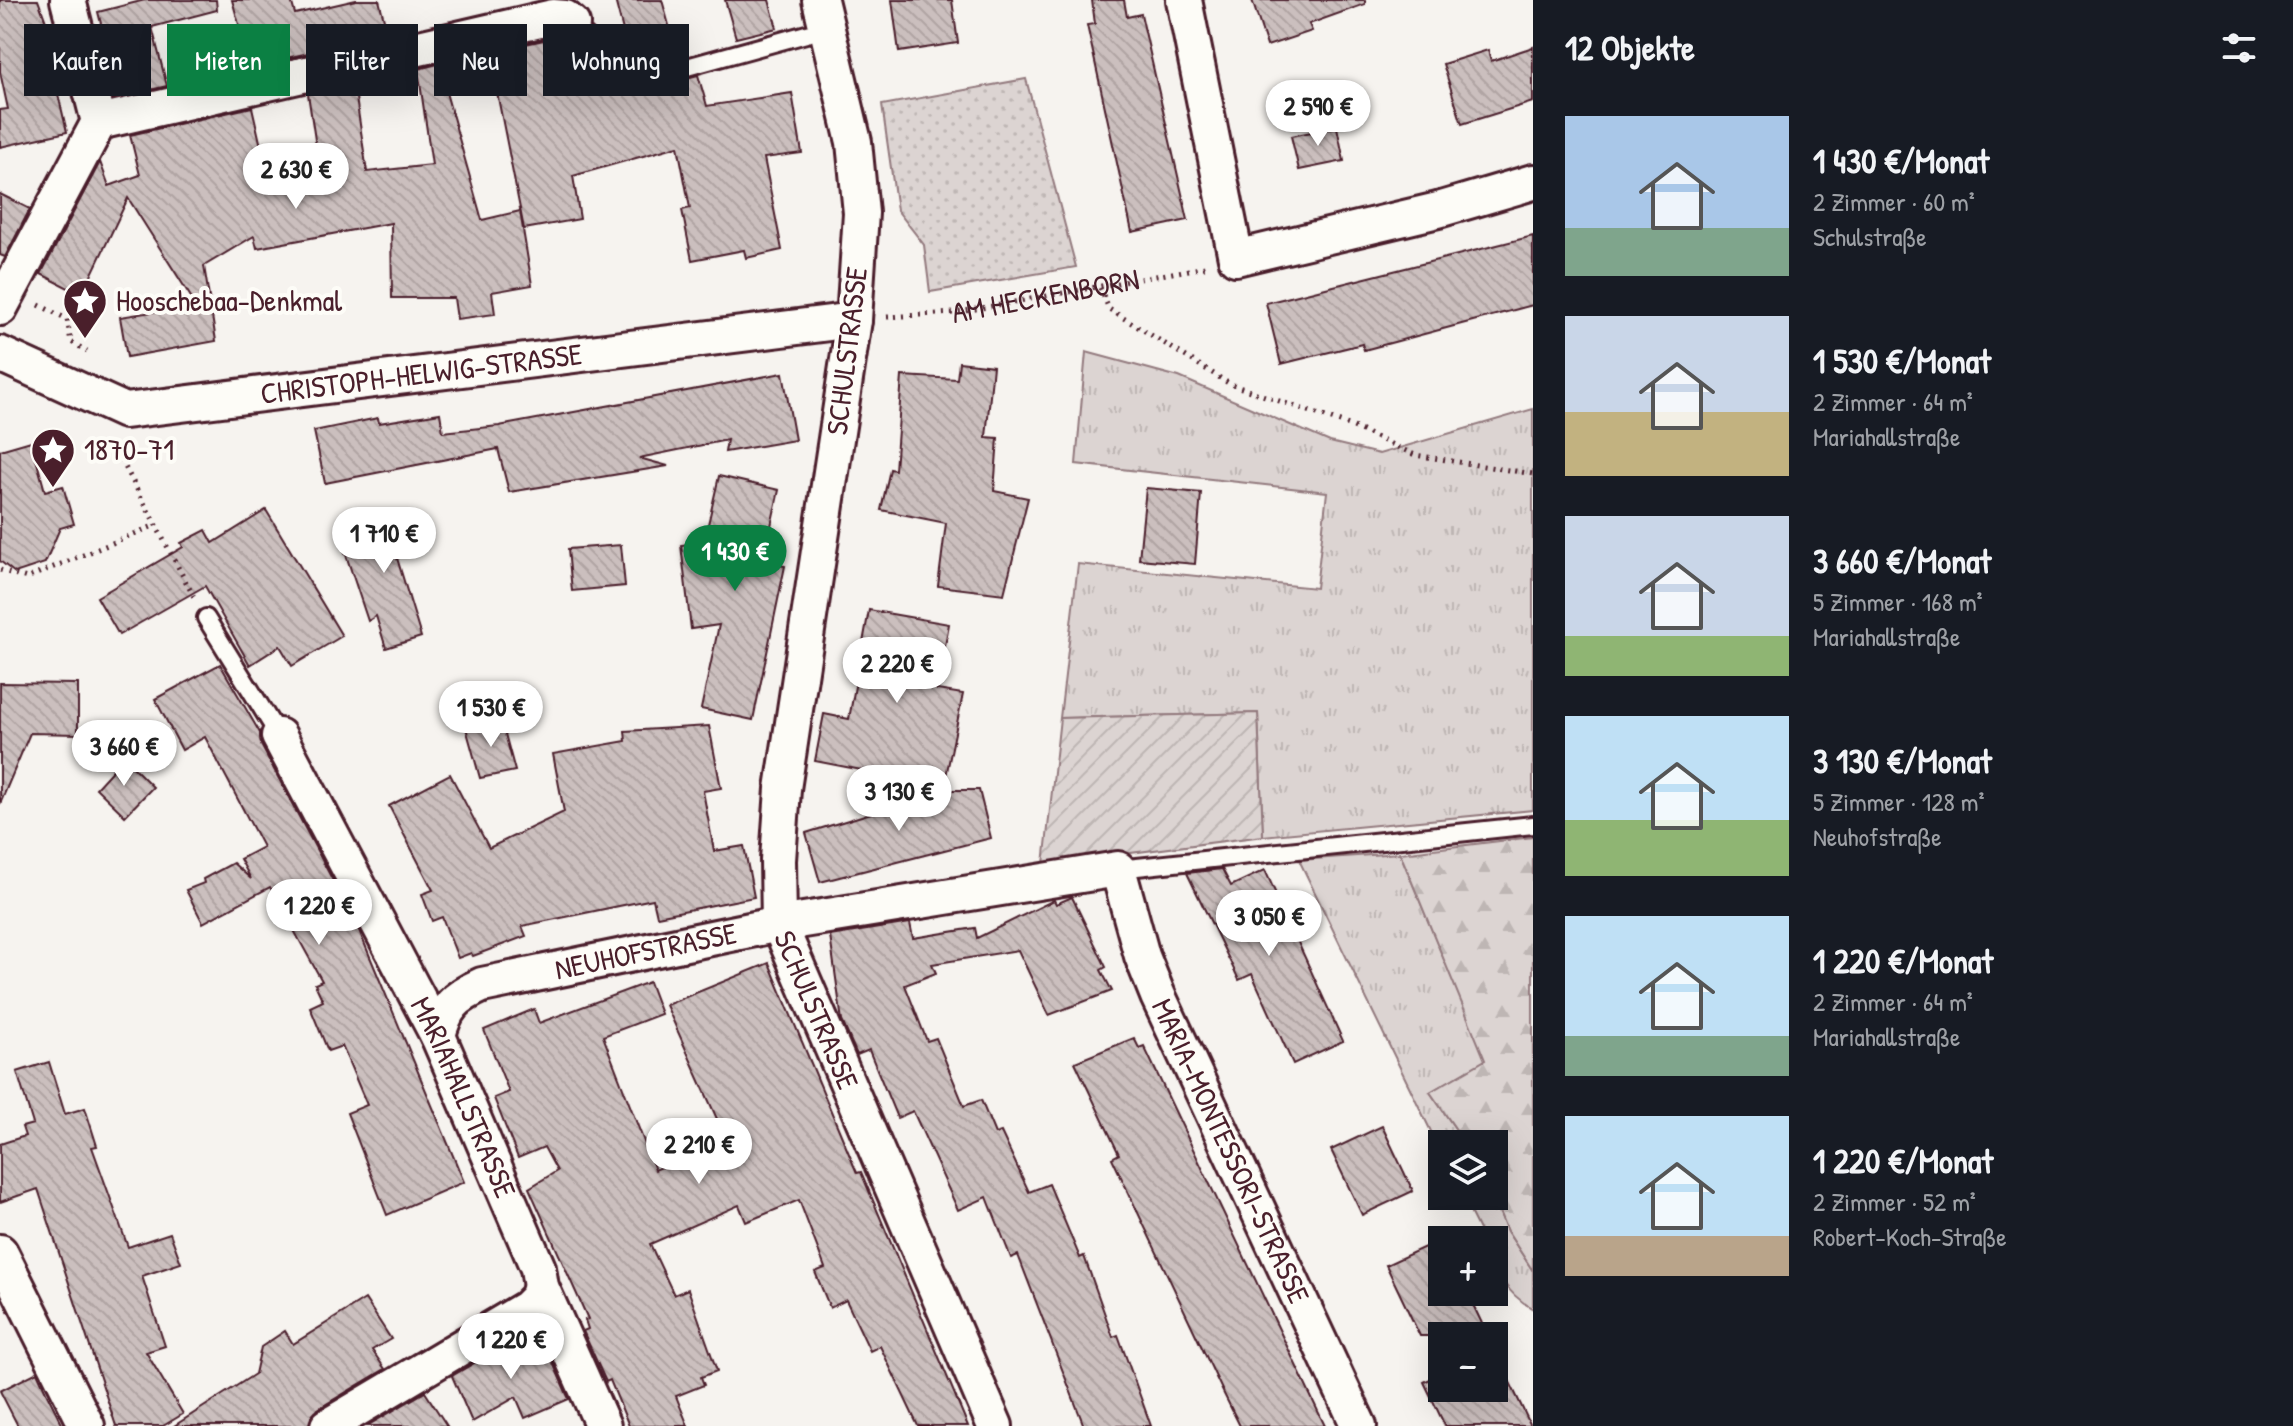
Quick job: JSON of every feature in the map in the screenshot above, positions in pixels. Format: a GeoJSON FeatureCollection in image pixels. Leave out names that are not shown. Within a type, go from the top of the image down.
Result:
{"type":"FeatureCollection","features":[{"type":"Feature","properties":{"kind":"street"},"geometry":{"type":"LineString","coordinates":[[5,299],[99,122],[68,0]]}},
{"type":"Feature","properties":{"kind":"street"},"geometry":{"type":"LineString","coordinates":[[1184,0],[1236,258],[1438,210],[1533,182]]}},
{"type":"Feature","properties":{"kind":"street","name":"SCHULSTRASSE"},"geometry":{"type":"LineString","coordinates":[[824,14],[854,142],[861,213],[854,320],[783,789],[779,924],[995,1426]]}},
{"type":"Feature","properties":{"kind":"street"},"geometry":{"type":"LineString","coordinates":[[99,122],[553,17],[565,18],[572,24]]}},
{"type":"Feature","properties":{"kind":"street","name":"CHRISTOPH-HELWIG-STRASSE"},"geometry":{"type":"LineString","coordinates":[[0,354],[125,411],[854,320]]}},
{"type":"Feature","properties":{"kind":"street"},"geometry":{"type":"LineString","coordinates":[[0,334],[0,347]]}},
{"type":"Feature","properties":{"kind":"street","name":"MARIAHALLSTRASSE"},"geometry":{"type":"LineString","coordinates":[[279,736],[438,1036],[538,1268],[541,1287],[603,1426]]}},
{"type":"Feature","properties":{"kind":"street","name":"NEUHOFSTRASSE"},"geometry":{"type":"LineString","coordinates":[[438,1036],[447,1006],[460,995],[482,985],[779,924],[1118,869]]}},
{"type":"Feature","properties":{"kind":"street","name":"MARIA-MONTESSORI-STRASSE"},"geometry":{"type":"LineString","coordinates":[[1118,869],[1142,956],[1158,996],[1359,1426]]}},
{"type":"Feature","properties":{"kind":"street"},"geometry":{"type":"LineString","coordinates":[[0,1252],[87,1426]]}},
{"type":"Feature","properties":{"kind":"street"},"geometry":{"type":"LineString","coordinates":[[328,1426],[527,1308],[537,1298],[541,1287]]}},
{"type":"Feature","properties":{"kind":"lane"},"geometry":{"type":"LineString","coordinates":[[689,62],[824,14]]}},
{"type":"Feature","properties":{"kind":"lane"},"geometry":{"type":"LineString","coordinates":[[206,618],[279,736]]}},
{"type":"Feature","properties":{"kind":"lane"},"geometry":{"type":"LineString","coordinates":[[1118,869],[1533,825]]}},
{"type":"Feature","properties":{"kind":"path","name":"AM HECKENBORN"},"geometry":{"type":"LineString","coordinates":[[854,320],[954,313],[1100,288],[1236,258]]}},
{"type":"Feature","properties":{"kind":"path"},"geometry":{"type":"LineString","coordinates":[[1100,288],[1109,309],[1230,384],[1349,425],[1415,455],[1533,474]]}},
{"type":"Feature","properties":{"kind":"path"},"geometry":{"type":"LineString","coordinates":[[5,299],[67,319],[71,342],[89,352],[75,389]]}},
{"type":"Feature","properties":{"kind":"path"},"geometry":{"type":"LineString","coordinates":[[122,436],[124,465],[206,618]]}},
{"type":"Feature","properties":{"kind":"path"},"geometry":{"type":"LineString","coordinates":[[0,570],[27,578],[156,525]]}},
{"type":"Feature","properties":{"kind":"green space"},"geometry":{"type":"Polygon","coordinates":[[[1026,79],[1076,267],[930,292],[924,245],[897,210],[882,105],[1026,79]]]}},
{"type":"Feature","properties":{"kind":"green space"},"geometry":{"type":"Polygon","coordinates":[[[1086,352],[1179,377],[1330,442],[1379,454],[1533,409],[1533,810],[1263,836],[1258,713],[1060,718],[1078,564],[1316,588],[1327,492],[1076,464],[1086,352]]]}},
{"type":"Feature","properties":{"kind":"green space"},"geometry":{"type":"Polygon","coordinates":[[[1258,713],[1263,836],[1044,864],[1060,718],[1258,713]]]}},
{"type":"Feature","properties":{"kind":"green space"},"geometry":{"type":"Polygon","coordinates":[[[1533,837],[1533,1271],[1508,1233],[1508,1226],[1505,1226],[1499,1210],[1508,1210],[1508,1130],[1456,1130],[1430,1092],[1485,1060],[1400,853],[1533,837]]]}},
{"type":"Feature","properties":{"kind":"green space"},"geometry":{"type":"Polygon","coordinates":[[[1400,853],[1486,1060],[1430,1092],[1456,1130],[1430,1130],[1299,860],[1400,853]]]}},
{"type":"Feature","properties":{"kind":"green space"},"geometry":{"type":"Polygon","coordinates":[[[1469,1210],[1499,1210],[1505,1226],[1477,1226],[1469,1210]]]}},
{"type":"Feature","properties":{"kind":"green space"},"geometry":{"type":"Polygon","coordinates":[[[1508,1233],[1533,1271],[1533,1309],[1508,1289],[1508,1233]]]}},
{"type":"Feature","properties":{"kind":"building"},"geometry":{"type":"Polygon","coordinates":[[[0,0],[38,0],[47,24],[24,24],[24,96],[58,96],[67,132],[0,147],[0,110],[8,109],[0,72],[0,0]]]}},
{"type":"Feature","properties":{"kind":"building"},"geometry":{"type":"Polygon","coordinates":[[[145,0],[216,0],[217,10],[152,27],[167,86],[151,90],[151,24],[101,24],[98,12],[145,0]]]}},
{"type":"Feature","properties":{"kind":"building"},"geometry":{"type":"Polygon","coordinates":[[[232,0],[291,0],[295,14],[356,0],[379,0],[385,24],[306,24],[306,54],[290,57],[290,24],[239,24],[232,0]]]}},
{"type":"Feature","properties":{"kind":"building"},"geometry":{"type":"Polygon","coordinates":[[[615,0],[662,0],[669,24],[621,24],[615,0]]]}},
{"type":"Feature","properties":{"kind":"building"},"geometry":{"type":"Polygon","coordinates":[[[725,0],[769,0],[777,28],[736,38],[725,0]]]}},
{"type":"Feature","properties":{"kind":"building"},"geometry":{"type":"Polygon","coordinates":[[[892,0],[952,0],[958,43],[899,52],[892,0]]]}},
{"type":"Feature","properties":{"kind":"building"},"geometry":{"type":"Polygon","coordinates":[[[1092,0],[1124,0],[1127,17],[1141,14],[1188,220],[1132,232],[1087,25],[1095,24],[1092,0]]]}},
{"type":"Feature","properties":{"kind":"building"},"geometry":{"type":"Polygon","coordinates":[[[1252,0],[1365,0],[1365,4],[1309,24],[1312,31],[1267,46],[1252,0]]]}},
{"type":"Feature","properties":{"kind":"building"},"geometry":{"type":"Polygon","coordinates":[[[543,40],[543,96],[689,96],[689,77],[698,75],[707,106],[792,93],[802,153],[764,158],[782,250],[746,258],[744,250],[692,260],[682,210],[690,208],[678,146],[573,176],[580,219],[524,229],[498,96],[527,96],[527,44],[543,40]]]}},
{"type":"Feature","properties":{"kind":"building"},"geometry":{"type":"Polygon","coordinates":[[[1533,47],[1533,102],[1462,124],[1443,64],[1488,50],[1491,61],[1533,47]]]}},
{"type":"Feature","properties":{"kind":"building"},"geometry":{"type":"Polygon","coordinates":[[[434,65],[434,96],[447,96],[482,220],[520,211],[532,285],[492,292],[495,314],[457,319],[454,298],[392,298],[391,223],[257,248],[254,236],[204,266],[216,341],[127,357],[120,317],[196,305],[128,198],[82,295],[41,274],[100,162],[109,186],[140,175],[130,135],[252,107],[265,164],[317,153],[308,96],[356,96],[367,172],[432,165],[418,69],[434,65]]]}},
{"type":"Feature","properties":{"kind":"building"},"geometry":{"type":"Polygon","coordinates":[[[1337,127],[1344,161],[1299,170],[1291,136],[1337,127]]]}},
{"type":"Feature","properties":{"kind":"building"},"geometry":{"type":"Polygon","coordinates":[[[0,194],[30,209],[5,257],[0,255],[0,194]]]}},
{"type":"Feature","properties":{"kind":"building"},"geometry":{"type":"Polygon","coordinates":[[[1533,236],[1533,305],[1364,350],[1362,344],[1281,364],[1266,303],[1533,236]]]}},
{"type":"Feature","properties":{"kind":"building"},"geometry":{"type":"Polygon","coordinates":[[[959,362],[993,366],[986,437],[998,438],[994,491],[1028,498],[1004,594],[938,586],[946,523],[881,510],[890,469],[895,470],[902,376],[957,379],[959,362]]]}},
{"type":"Feature","properties":{"kind":"building"},"geometry":{"type":"Polygon","coordinates":[[[783,373],[795,440],[725,452],[727,440],[639,458],[668,466],[509,492],[498,449],[325,483],[314,431],[378,418],[379,423],[440,413],[443,432],[499,426],[783,373]]]}},
{"type":"Feature","properties":{"kind":"building"},"geometry":{"type":"Polygon","coordinates":[[[31,441],[45,491],[63,486],[74,524],[60,528],[45,563],[15,573],[0,561],[0,450],[31,441]]]}},
{"type":"Feature","properties":{"kind":"building"},"geometry":{"type":"Polygon","coordinates":[[[719,476],[779,490],[763,562],[785,566],[753,720],[701,709],[719,625],[691,629],[681,545],[704,542],[719,476]]]}},
{"type":"Feature","properties":{"kind":"building"},"geometry":{"type":"Polygon","coordinates":[[[1146,488],[1201,493],[1195,564],[1139,559],[1146,488]]]}},
{"type":"Feature","properties":{"kind":"building"},"geometry":{"type":"Polygon","coordinates":[[[266,510],[342,636],[292,666],[280,646],[250,665],[205,586],[119,635],[97,597],[183,547],[181,543],[206,530],[213,543],[266,510]]]}},
{"type":"Feature","properties":{"kind":"building"},"geometry":{"type":"Polygon","coordinates":[[[406,512],[419,550],[397,558],[421,637],[386,648],[376,616],[368,621],[339,534],[406,512]]]}},
{"type":"Feature","properties":{"kind":"building"},"geometry":{"type":"Polygon","coordinates":[[[621,545],[625,586],[572,591],[568,549],[621,545]]]}},
{"type":"Feature","properties":{"kind":"building"},"geometry":{"type":"Polygon","coordinates":[[[869,610],[949,624],[937,690],[963,694],[944,786],[815,761],[824,714],[849,719],[869,610]]]}},
{"type":"Feature","properties":{"kind":"building"},"geometry":{"type":"Polygon","coordinates":[[[220,664],[260,733],[261,745],[358,928],[464,1182],[387,1215],[347,1113],[367,1105],[342,1046],[328,1051],[310,1007],[323,1001],[315,984],[322,981],[270,887],[203,923],[186,890],[204,883],[203,879],[233,863],[251,879],[240,859],[263,847],[205,737],[182,750],[155,699],[220,664]]]}},
{"type":"Feature","properties":{"kind":"building"},"geometry":{"type":"Polygon","coordinates":[[[0,683],[78,684],[78,734],[30,733],[0,804],[0,683]]]}},
{"type":"Feature","properties":{"kind":"building"},"geometry":{"type":"Polygon","coordinates":[[[501,719],[515,771],[480,778],[466,728],[501,719]]]}},
{"type":"Feature","properties":{"kind":"building"},"geometry":{"type":"Polygon","coordinates":[[[709,726],[721,788],[703,791],[714,851],[744,846],[754,897],[657,916],[653,899],[522,926],[526,936],[473,956],[471,953],[458,958],[442,917],[432,921],[422,894],[433,890],[389,806],[450,774],[489,848],[564,812],[553,754],[626,741],[625,731],[709,726]]]}},
{"type":"Feature","properties":{"kind":"building"},"geometry":{"type":"Polygon","coordinates":[[[118,764],[130,764],[153,787],[125,816],[96,788],[118,764]]]}},
{"type":"Feature","properties":{"kind":"building"},"geometry":{"type":"Polygon","coordinates":[[[946,790],[979,790],[991,838],[820,882],[806,833],[946,790]]]}},
{"type":"Feature","properties":{"kind":"building"},"geometry":{"type":"Polygon","coordinates":[[[1222,869],[1231,886],[1265,870],[1343,1041],[1293,1064],[1252,974],[1239,980],[1187,873],[1222,869]]]}},
{"type":"Feature","properties":{"kind":"building"},"geometry":{"type":"Polygon","coordinates":[[[1072,897],[1106,967],[1101,970],[1112,991],[1049,1015],[1018,950],[932,964],[936,973],[905,985],[927,1041],[936,1038],[964,1106],[981,1100],[995,1134],[1001,1132],[1029,1192],[1049,1184],[1080,1258],[1084,1256],[1113,1337],[1118,1335],[1151,1426],[1084,1426],[1018,1255],[1011,1258],[987,1197],[958,1210],[913,1111],[897,1118],[869,1050],[857,1055],[842,1021],[830,936],[910,923],[913,938],[975,928],[977,938],[1054,900],[1056,904],[1072,897]]]}},
{"type":"Feature","properties":{"kind":"building"},"geometry":{"type":"Polygon","coordinates":[[[769,963],[968,1426],[918,1426],[880,1346],[870,1351],[846,1300],[830,1308],[815,1272],[825,1268],[799,1200],[746,1222],[739,1205],[650,1244],[674,1295],[688,1289],[717,1371],[701,1377],[704,1385],[676,1396],[688,1426],[629,1426],[610,1380],[606,1382],[583,1331],[588,1329],[585,1320],[588,1319],[529,1188],[557,1171],[544,1147],[518,1158],[494,1098],[509,1092],[484,1030],[534,1009],[539,1023],[649,982],[661,1014],[603,1036],[655,1170],[726,1139],[666,1005],[769,963]]]}},
{"type":"Feature","properties":{"kind":"building"},"geometry":{"type":"Polygon","coordinates":[[[1134,1038],[1139,1048],[1144,1046],[1325,1426],[1240,1426],[1223,1392],[1112,1158],[1119,1154],[1075,1062],[1134,1038]]]}},
{"type":"Feature","properties":{"kind":"building"},"geometry":{"type":"Polygon","coordinates":[[[49,1062],[65,1114],[85,1108],[97,1146],[92,1147],[128,1247],[170,1233],[181,1263],[142,1276],[165,1346],[146,1352],[183,1414],[163,1426],[116,1426],[38,1189],[0,1202],[0,1144],[25,1136],[22,1127],[33,1124],[17,1072],[49,1062]]]}},
{"type":"Feature","properties":{"kind":"building"},"geometry":{"type":"Polygon","coordinates":[[[1382,1126],[1413,1191],[1362,1215],[1331,1150],[1382,1126]]]}},
{"type":"Feature","properties":{"kind":"building"},"geometry":{"type":"Polygon","coordinates":[[[1428,1246],[1428,1306],[1474,1306],[1481,1322],[1428,1322],[1428,1336],[1420,1336],[1386,1265],[1428,1246]]]}},
{"type":"Feature","properties":{"kind":"building"},"geometry":{"type":"Polygon","coordinates":[[[365,1299],[391,1339],[372,1350],[385,1369],[318,1409],[308,1426],[174,1426],[255,1374],[261,1347],[285,1331],[293,1344],[365,1299]]]}},
{"type":"Feature","properties":{"kind":"building"},"geometry":{"type":"Polygon","coordinates":[[[526,1333],[534,1353],[546,1347],[569,1399],[525,1418],[516,1397],[472,1422],[452,1376],[526,1333]]]}},
{"type":"Feature","properties":{"kind":"building"},"geometry":{"type":"Polygon","coordinates":[[[37,1372],[63,1426],[18,1426],[0,1391],[37,1372]]]}},
{"type":"Feature","properties":{"kind":"building"},"geometry":{"type":"Polygon","coordinates":[[[1508,1378],[1531,1426],[1445,1426],[1434,1402],[1508,1402],[1508,1378]]]}},
{"type":"Feature","properties":{"kind":"building"},"geometry":{"type":"Polygon","coordinates":[[[425,1392],[447,1426],[367,1426],[425,1392]]]}},
{"type":"Feature","properties":{"kind":"place","name":"Hooschebaa-Denkmal"},"geometry":{"type":"Point","coordinates":[85,340]}},
{"type":"Feature","properties":{"kind":"place","name":"1870-71"},"geometry":{"type":"Point","coordinates":[53,489]}}]}
